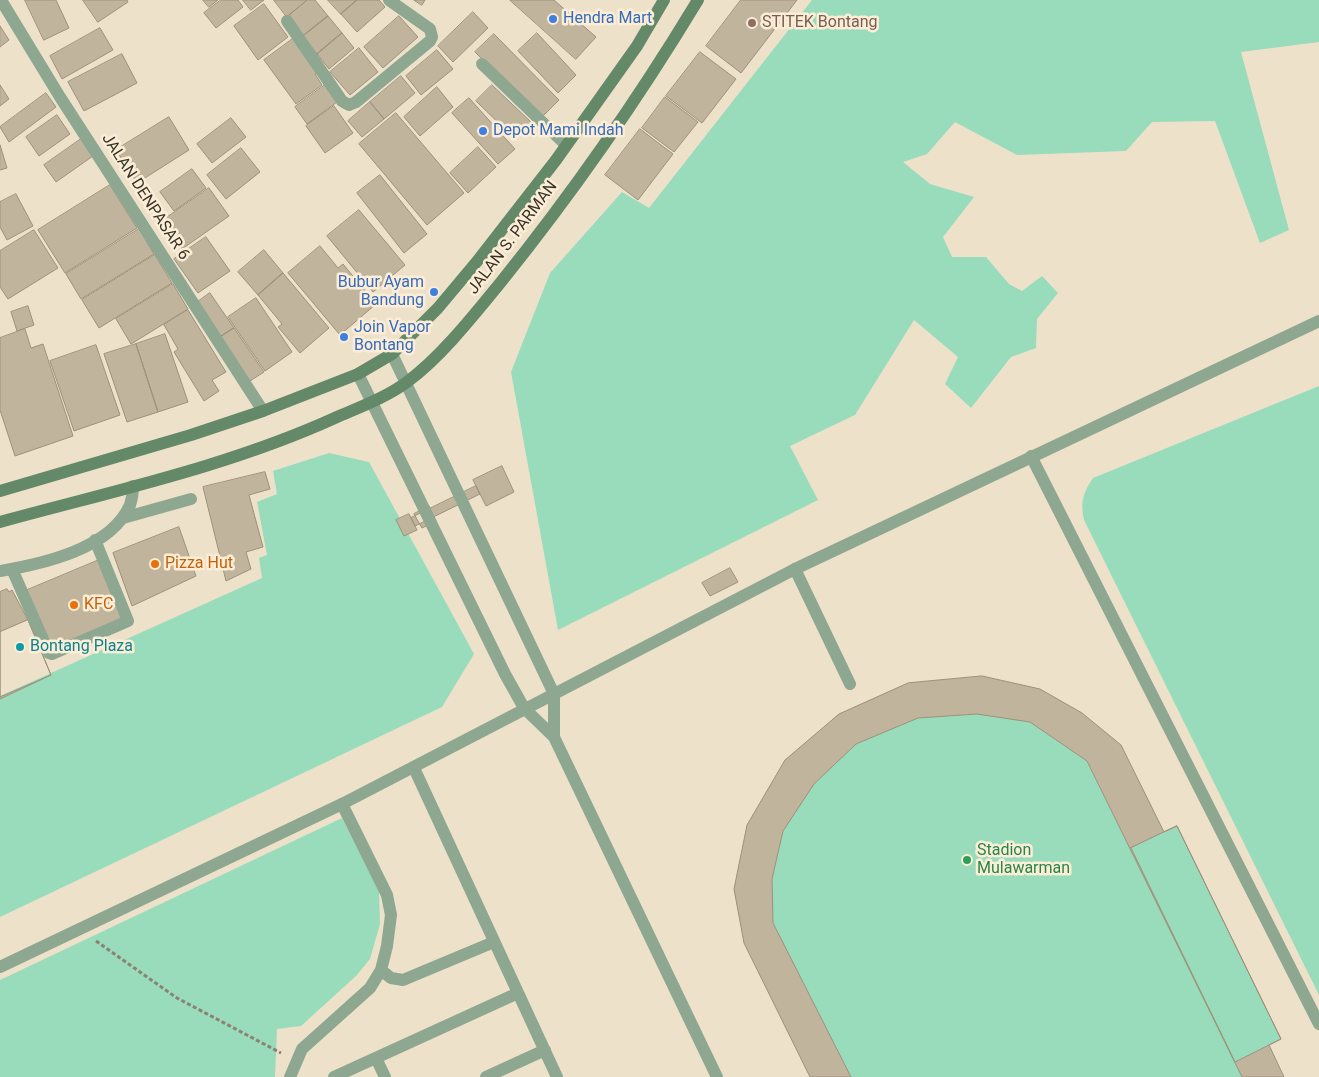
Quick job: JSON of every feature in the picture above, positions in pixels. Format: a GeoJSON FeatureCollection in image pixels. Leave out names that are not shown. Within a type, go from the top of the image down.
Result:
{"type":"FeatureCollection","features":[{"type":"Feature","properties":{"kind":"main road","name":"JALAN S. PARMAN"},"geometry":{"type":"LineString","coordinates":[[0,491],[191,435],[263,411],[358,374],[392,354],[438,308],[479,259],[566,145],[637,46],[664,0]]}},
{"type":"Feature","properties":{"kind":"main road","name":"JALAN S. PARMAN"},"geometry":{"type":"LineString","coordinates":[[0,522],[201,467],[297,435],[372,402],[407,382],[461,331],[537,236],[669,48],[698,0]]}},
{"type":"Feature","properties":{"kind":"street","name":"JALAN DENPASAR 6"},"geometry":{"type":"LineString","coordinates":[[1,0],[60,97],[263,411]]}},
{"type":"Feature","properties":{"kind":"street"},"geometry":{"type":"LineString","coordinates":[[287,21],[342,101],[349,105],[371,90],[430,41],[432,37],[430,29],[389,0]]}},
{"type":"Feature","properties":{"kind":"street"},"geometry":{"type":"LineString","coordinates":[[482,64],[566,145]]}},
{"type":"Feature","properties":{"kind":"street"},"geometry":{"type":"LineString","coordinates":[[0,967],[414,768],[524,708],[795,569],[1030,456],[1319,321]]}},
{"type":"Feature","properties":{"kind":"street"},"geometry":{"type":"LineString","coordinates":[[392,354],[554,694],[554,736]]}},
{"type":"Feature","properties":{"kind":"street"},"geometry":{"type":"LineString","coordinates":[[358,374],[524,708],[554,736],[717,1077]]}},
{"type":"Feature","properties":{"kind":"street"},"geometry":{"type":"LineString","coordinates":[[1030,456],[1319,1024]]}},
{"type":"Feature","properties":{"kind":"street"},"geometry":{"type":"LineString","coordinates":[[95,540],[128,621],[52,654],[49,653],[6,570],[33,565],[73,552],[95,540],[108,533],[123,518],[131,503],[133,486]]}},
{"type":"Feature","properties":{"kind":"street"},"geometry":{"type":"LineString","coordinates":[[123,518],[191,499]]}},
{"type":"Feature","properties":{"kind":"street"},"geometry":{"type":"LineString","coordinates":[[795,569],[850,684]]}},
{"type":"Feature","properties":{"kind":"street"},"geometry":{"type":"LineString","coordinates":[[414,768],[557,1077]]}},
{"type":"Feature","properties":{"kind":"street"},"geometry":{"type":"LineString","coordinates":[[290,1077],[302,1049],[370,988],[381,970],[391,915],[387,895],[342,804]]}},
{"type":"Feature","properties":{"kind":"street"},"geometry":{"type":"LineString","coordinates":[[381,970],[391,978],[402,980],[494,942]]}},
{"type":"Feature","properties":{"kind":"street"},"geometry":{"type":"LineString","coordinates":[[334,1077],[518,993]]}},
{"type":"Feature","properties":{"kind":"street"},"geometry":{"type":"LineString","coordinates":[[486,1077],[545,1050]]}},
{"type":"Feature","properties":{"kind":"street"},"geometry":{"type":"LineString","coordinates":[[376,1058],[385,1077]]}},
{"type":"Feature","properties":{"kind":"path"},"geometry":{"type":"LineString","coordinates":[[80,928],[177,998],[238,1032],[297,1060]]}},
{"type":"Feature","properties":{"kind":"green space"},"geometry":{"type":"Polygon","coordinates":[[[812,0],[1319,0],[1319,42],[1241,52],[1289,230],[1260,243],[1215,121],[1152,122],[1126,151],[1017,155],[955,122],[927,154],[903,162],[930,184],[974,197],[943,237],[952,257],[986,257],[1009,284],[1022,291],[1042,276],[1058,293],[1037,319],[1036,348],[1011,357],[971,408],[945,384],[958,357],[914,320],[855,415],[790,446],[818,500],[558,630],[511,372],[550,273],[622,192],[649,208],[812,0]]]}},
{"type":"Feature","properties":{"kind":"green space"},"geometry":{"type":"Polygon","coordinates":[[[1319,386],[1319,995],[1084,520],[1082,503],[1093,478],[1319,386]]]}},
{"type":"Feature","properties":{"kind":"green space"},"geometry":{"type":"Polygon","coordinates":[[[329,453],[369,462],[474,654],[442,707],[0,917],[0,696],[262,578],[259,558],[267,555],[257,502],[277,494],[273,471],[329,453]]]}},
{"type":"Feature","properties":{"kind":"green space","name":"Stadion Mulawarman"},"geometry":{"type":"Polygon","coordinates":[[[982,676],[1040,689],[1082,713],[1121,745],[1164,832],[1177,826],[1281,1039],[1269,1045],[1284,1077],[810,1077],[744,943],[734,889],[747,825],[785,760],[839,714],[908,683],[982,676]]]}},
{"type":"Feature","properties":{"kind":"green space"},"geometry":{"type":"Polygon","coordinates":[[[342,818],[379,892],[380,924],[370,959],[356,976],[301,1026],[277,1029],[275,1077],[0,1077],[0,980],[342,818]]]}},
{"type":"Feature","properties":{"kind":"building"},"geometry":{"type":"Polygon","coordinates":[[[25,0],[56,0],[69,28],[44,40],[25,0]]]}},
{"type":"Feature","properties":{"kind":"building"},"geometry":{"type":"Polygon","coordinates":[[[83,0],[127,0],[128,2],[98,22],[83,0]]]}},
{"type":"Feature","properties":{"kind":"building"},"geometry":{"type":"Polygon","coordinates":[[[203,0],[218,0],[209,7],[203,0]]]}},
{"type":"Feature","properties":{"kind":"building"},"geometry":{"type":"Polygon","coordinates":[[[221,0],[238,0],[243,7],[216,28],[204,13],[221,0]]]}},
{"type":"Feature","properties":{"kind":"building"},"geometry":{"type":"Polygon","coordinates":[[[243,0],[264,0],[251,10],[243,0]]]}},
{"type":"Feature","properties":{"kind":"building"},"geometry":{"type":"Polygon","coordinates":[[[274,0],[307,0],[287,17],[274,0]]]}},
{"type":"Feature","properties":{"kind":"building"},"geometry":{"type":"Polygon","coordinates":[[[308,0],[315,0],[328,16],[303,36],[287,17],[308,0]]]}},
{"type":"Feature","properties":{"kind":"building"},"geometry":{"type":"Polygon","coordinates":[[[328,0],[357,0],[341,14],[328,0]]]}},
{"type":"Feature","properties":{"kind":"building"},"geometry":{"type":"Polygon","coordinates":[[[357,0],[379,0],[385,7],[357,32],[341,14],[357,0]]]}},
{"type":"Feature","properties":{"kind":"building"},"geometry":{"type":"Polygon","coordinates":[[[414,0],[425,0],[422,5],[414,0]]]}},
{"type":"Feature","properties":{"kind":"building","name":"Hendra Mart"},"geometry":{"type":"Polygon","coordinates":[[[510,0],[554,0],[596,37],[576,59],[510,0]]]}},
{"type":"Feature","properties":{"kind":"building","name":"STITEK Bontang"},"geometry":{"type":"Polygon","coordinates":[[[741,0],[797,0],[741,73],[706,46],[741,0]]]}},
{"type":"Feature","properties":{"kind":"building"},"geometry":{"type":"Polygon","coordinates":[[[264,4],[288,37],[258,60],[234,26],[264,4]]]}},
{"type":"Feature","properties":{"kind":"building"},"geometry":{"type":"Polygon","coordinates":[[[473,12],[488,28],[453,62],[438,46],[473,12]]]}},
{"type":"Feature","properties":{"kind":"building"},"geometry":{"type":"Polygon","coordinates":[[[328,16],[342,33],[317,54],[303,36],[328,16]]]}},
{"type":"Feature","properties":{"kind":"building"},"geometry":{"type":"Polygon","coordinates":[[[399,16],[418,37],[383,68],[364,47],[399,16]]]}},
{"type":"Feature","properties":{"kind":"building"},"geometry":{"type":"Polygon","coordinates":[[[0,26],[9,40],[0,47],[0,26]]]}},
{"type":"Feature","properties":{"kind":"building"},"geometry":{"type":"Polygon","coordinates":[[[100,28],[113,50],[62,79],[50,56],[100,28]]]}},
{"type":"Feature","properties":{"kind":"building"},"geometry":{"type":"Polygon","coordinates":[[[342,33],[354,48],[329,69],[317,54],[342,33]]]}},
{"type":"Feature","properties":{"kind":"building"},"geometry":{"type":"Polygon","coordinates":[[[537,33],[576,75],[558,93],[518,51],[537,33]]]}},
{"type":"Feature","properties":{"kind":"building"},"geometry":{"type":"Polygon","coordinates":[[[494,34],[559,100],[541,118],[475,52],[494,34]]]}},
{"type":"Feature","properties":{"kind":"building"},"geometry":{"type":"Polygon","coordinates":[[[294,38],[318,72],[315,74],[322,85],[296,104],[264,60],[294,38]]]}},
{"type":"Feature","properties":{"kind":"building"},"geometry":{"type":"Polygon","coordinates":[[[359,48],[378,72],[350,95],[330,72],[359,48]]]}},
{"type":"Feature","properties":{"kind":"building"},"geometry":{"type":"Polygon","coordinates":[[[437,50],[453,69],[421,95],[406,76],[437,50]]]}},
{"type":"Feature","properties":{"kind":"building"},"geometry":{"type":"Polygon","coordinates":[[[700,52],[736,79],[702,123],[666,96],[700,52]]]}},
{"type":"Feature","properties":{"kind":"building"},"geometry":{"type":"Polygon","coordinates":[[[122,54],[137,83],[84,111],[68,82],[122,54]]]}},
{"type":"Feature","properties":{"kind":"building"},"geometry":{"type":"Polygon","coordinates":[[[401,76],[415,93],[384,119],[370,102],[401,76]]]}},
{"type":"Feature","properties":{"kind":"building"},"geometry":{"type":"Polygon","coordinates":[[[0,85],[9,99],[0,106],[0,85]]]}},
{"type":"Feature","properties":{"kind":"building"},"geometry":{"type":"Polygon","coordinates":[[[325,85],[337,102],[307,124],[295,107],[325,85]]]}},
{"type":"Feature","properties":{"kind":"building"},"geometry":{"type":"Polygon","coordinates":[[[492,85],[531,122],[515,139],[476,101],[492,85]]]}},
{"type":"Feature","properties":{"kind":"building"},"geometry":{"type":"Polygon","coordinates":[[[437,87],[453,107],[420,136],[404,117],[437,87]]]}},
{"type":"Feature","properties":{"kind":"building"},"geometry":{"type":"Polygon","coordinates":[[[46,93],[56,107],[9,142],[0,127],[46,93]]]}},
{"type":"Feature","properties":{"kind":"building"},"geometry":{"type":"Polygon","coordinates":[[[665,97],[698,122],[674,152],[642,128],[665,97]]]}},
{"type":"Feature","properties":{"kind":"building","name":"Depot Mami Indah"},"geometry":{"type":"Polygon","coordinates":[[[469,98],[515,149],[498,164],[452,113],[469,98]]]}},
{"type":"Feature","properties":{"kind":"building"},"geometry":{"type":"Polygon","coordinates":[[[370,102],[384,119],[362,137],[348,121],[370,102]]]}},
{"type":"Feature","properties":{"kind":"building"},"geometry":{"type":"Polygon","coordinates":[[[334,106],[353,133],[325,153],[306,126],[334,106]]]}},
{"type":"Feature","properties":{"kind":"building"},"geometry":{"type":"Polygon","coordinates":[[[396,113],[464,193],[427,225],[359,144],[396,113]]]}},
{"type":"Feature","properties":{"kind":"building"},"geometry":{"type":"Polygon","coordinates":[[[57,115],[70,134],[39,156],[26,137],[57,115]]]}},
{"type":"Feature","properties":{"kind":"building"},"geometry":{"type":"Polygon","coordinates":[[[169,117],[189,150],[137,183],[116,150],[169,117]]]}},
{"type":"Feature","properties":{"kind":"building"},"geometry":{"type":"Polygon","coordinates":[[[231,118],[246,137],[212,163],[197,144],[231,118]]]}},
{"type":"Feature","properties":{"kind":"building"},"geometry":{"type":"Polygon","coordinates":[[[640,129],[673,154],[638,200],[605,175],[640,129]]]}},
{"type":"Feature","properties":{"kind":"building"},"geometry":{"type":"Polygon","coordinates":[[[81,139],[93,156],[56,182],[44,165],[81,139]]]}},
{"type":"Feature","properties":{"kind":"building"},"geometry":{"type":"Polygon","coordinates":[[[0,145],[7,168],[0,170],[0,145]]]}},
{"type":"Feature","properties":{"kind":"building"},"geometry":{"type":"Polygon","coordinates":[[[478,147],[496,167],[468,193],[450,173],[478,147]]]}},
{"type":"Feature","properties":{"kind":"building"},"geometry":{"type":"Polygon","coordinates":[[[241,148],[260,172],[226,199],[207,175],[241,148]]]}},
{"type":"Feature","properties":{"kind":"building"},"geometry":{"type":"Polygon","coordinates":[[[192,169],[206,188],[174,211],[160,192],[192,169]]]}},
{"type":"Feature","properties":{"kind":"building"},"geometry":{"type":"Polygon","coordinates":[[[380,175],[427,234],[404,253],[357,193],[380,175]]]}},
{"type":"Feature","properties":{"kind":"building"},"geometry":{"type":"Polygon","coordinates":[[[110,185],[137,228],[65,273],[38,230],[110,185]]]}},
{"type":"Feature","properties":{"kind":"building"},"geometry":{"type":"Polygon","coordinates":[[[209,188],[229,216],[182,249],[162,221],[209,188]]]}},
{"type":"Feature","properties":{"kind":"building"},"geometry":{"type":"Polygon","coordinates":[[[16,194],[33,226],[7,240],[0,227],[0,202],[16,194]]]}},
{"type":"Feature","properties":{"kind":"building"},"geometry":{"type":"Polygon","coordinates":[[[359,210],[405,265],[373,292],[327,236],[359,210]]]}},
{"type":"Feature","properties":{"kind":"building"},"geometry":{"type":"Polygon","coordinates":[[[139,229],[154,254],[81,299],[66,274],[139,229]]]}},
{"type":"Feature","properties":{"kind":"building"},"geometry":{"type":"Polygon","coordinates":[[[34,230],[58,268],[8,299],[0,287],[0,251],[34,230]]]}},
{"type":"Feature","properties":{"kind":"building"},"geometry":{"type":"Polygon","coordinates":[[[206,237],[230,271],[198,293],[174,259],[206,237]]]}},
{"type":"Feature","properties":{"kind":"building"},"geometry":{"type":"Polygon","coordinates":[[[320,246],[338,268],[343,264],[376,304],[340,335],[288,273],[320,246]]]}},
{"type":"Feature","properties":{"kind":"building"},"geometry":{"type":"Polygon","coordinates":[[[264,250],[283,273],[258,295],[238,272],[264,250]]]}},
{"type":"Feature","properties":{"kind":"building"},"geometry":{"type":"Polygon","coordinates":[[[155,255],[172,283],[99,328],[82,300],[155,255]]]}},
{"type":"Feature","properties":{"kind":"building"},"geometry":{"type":"Polygon","coordinates":[[[283,273],[329,328],[300,353],[278,327],[282,324],[258,295],[283,273]]]}},
{"type":"Feature","properties":{"kind":"building"},"geometry":{"type":"Polygon","coordinates":[[[173,284],[188,309],[131,344],[116,319],[173,284]]]}},
{"type":"Feature","properties":{"kind":"building"},"geometry":{"type":"Polygon","coordinates":[[[210,293],[234,328],[220,337],[196,303],[210,293]]]}},
{"type":"Feature","properties":{"kind":"building"},"geometry":{"type":"Polygon","coordinates":[[[256,298],[292,352],[265,371],[228,317],[256,298]]]}},
{"type":"Feature","properties":{"kind":"building"},"geometry":{"type":"Polygon","coordinates":[[[28,306],[34,325],[17,331],[11,312],[28,306]]]}},
{"type":"Feature","properties":{"kind":"building"},"geometry":{"type":"Polygon","coordinates":[[[188,310],[226,372],[212,380],[219,391],[204,401],[174,352],[178,349],[164,325],[188,310]]]}},
{"type":"Feature","properties":{"kind":"building"},"geometry":{"type":"Polygon","coordinates":[[[234,328],[264,372],[250,381],[220,337],[234,328]]]}},
{"type":"Feature","properties":{"kind":"building"},"geometry":{"type":"Polygon","coordinates":[[[25,329],[31,348],[43,344],[73,436],[15,456],[0,410],[0,338],[25,329]]]}},
{"type":"Feature","properties":{"kind":"building"},"geometry":{"type":"Polygon","coordinates":[[[165,334],[188,402],[158,412],[136,344],[165,334]]]}},
{"type":"Feature","properties":{"kind":"building"},"geometry":{"type":"Polygon","coordinates":[[[136,344],[158,412],[127,422],[104,354],[136,344]]]}},
{"type":"Feature","properties":{"kind":"building"},"geometry":{"type":"Polygon","coordinates":[[[96,345],[120,415],[74,431],[50,361],[96,345]]]}},
{"type":"Feature","properties":{"kind":"building"},"geometry":{"type":"Polygon","coordinates":[[[502,466],[514,492],[486,506],[473,480],[502,466]]]}},
{"type":"Feature","properties":{"kind":"building"},"geometry":{"type":"Polygon","coordinates":[[[265,472],[270,489],[249,495],[263,547],[246,552],[251,569],[226,581],[203,487],[265,472]]]}},
{"type":"Feature","properties":{"kind":"building"},"geometry":{"type":"Polygon","coordinates":[[[476,486],[480,494],[415,526],[411,518],[476,486]]]}},
{"type":"Feature","properties":{"kind":"building"},"geometry":{"type":"Polygon","coordinates":[[[429,506],[436,521],[422,528],[414,514],[429,506]]]}},
{"type":"Feature","properties":{"kind":"building"},"geometry":{"type":"Polygon","coordinates":[[[409,514],[417,530],[404,536],[396,520],[409,514]]]}},
{"type":"Feature","properties":{"kind":"building","name":"Pizza Hut"},"geometry":{"type":"Polygon","coordinates":[[[179,527],[196,576],[132,606],[113,553],[179,527]]]}},
{"type":"Feature","properties":{"kind":"building","name":"KFC"},"geometry":{"type":"Polygon","coordinates":[[[99,560],[122,619],[52,648],[25,591],[99,560]]]}},
{"type":"Feature","properties":{"kind":"building"},"geometry":{"type":"Polygon","coordinates":[[[730,568],[738,582],[710,596],[702,583],[730,568]]]}},
{"type":"Feature","properties":{"kind":"building","name":"Bontang Plaza"},"geometry":{"type":"Polygon","coordinates":[[[7,589],[9,592],[12,590],[28,620],[51,675],[0,699],[0,592],[7,589]]]}},
{"type":"Feature","properties":{"kind":"building","name":"Bontang Plaza"},"geometry":{"type":"Polygon","coordinates":[[[28,620],[51,675],[0,697],[0,632],[28,620]]]}},
{"type":"Feature","properties":{"kind":"building"},"geometry":{"type":"Polygon","coordinates":[[[982,676],[1040,689],[1082,713],[1121,745],[1164,832],[1177,826],[1281,1039],[1269,1045],[1284,1077],[1242,1077],[1087,761],[1030,722],[977,714],[918,718],[856,744],[814,784],[783,831],[772,879],[773,923],[851,1077],[810,1077],[744,943],[734,889],[747,825],[785,760],[839,714],[908,683],[982,676]]]}},
{"type":"Feature","properties":{"kind":"building"},"geometry":{"type":"Polygon","coordinates":[[[1177,826],[1281,1039],[1235,1062],[1131,848],[1177,826]]]}},
{"type":"Feature","properties":{"kind":"place","name":"Hendra Mart"},"geometry":{"type":"Point","coordinates":[553,19]}},
{"type":"Feature","properties":{"kind":"place","name":"STITEK Bontang"},"geometry":{"type":"Point","coordinates":[752,23]}},
{"type":"Feature","properties":{"kind":"place","name":"Depot Mami Indah"},"geometry":{"type":"Point","coordinates":[483,131]}},
{"type":"Feature","properties":{"kind":"place","name":"Bubur Ayam Bandung"},"geometry":{"type":"Point","coordinates":[434,292]}},
{"type":"Feature","properties":{"kind":"place","name":"Join Vapor Bontang"},"geometry":{"type":"Point","coordinates":[344,337]}},
{"type":"Feature","properties":{"kind":"place","name":"Pizza Hut"},"geometry":{"type":"Point","coordinates":[155,564]}},
{"type":"Feature","properties":{"kind":"place","name":"KFC"},"geometry":{"type":"Point","coordinates":[74,605]}},
{"type":"Feature","properties":{"kind":"place","name":"Bontang Plaza"},"geometry":{"type":"Point","coordinates":[20,647]}},
{"type":"Feature","properties":{"kind":"place","name":"Stadion Mulawarman"},"geometry":{"type":"Point","coordinates":[967,860]}}]}
